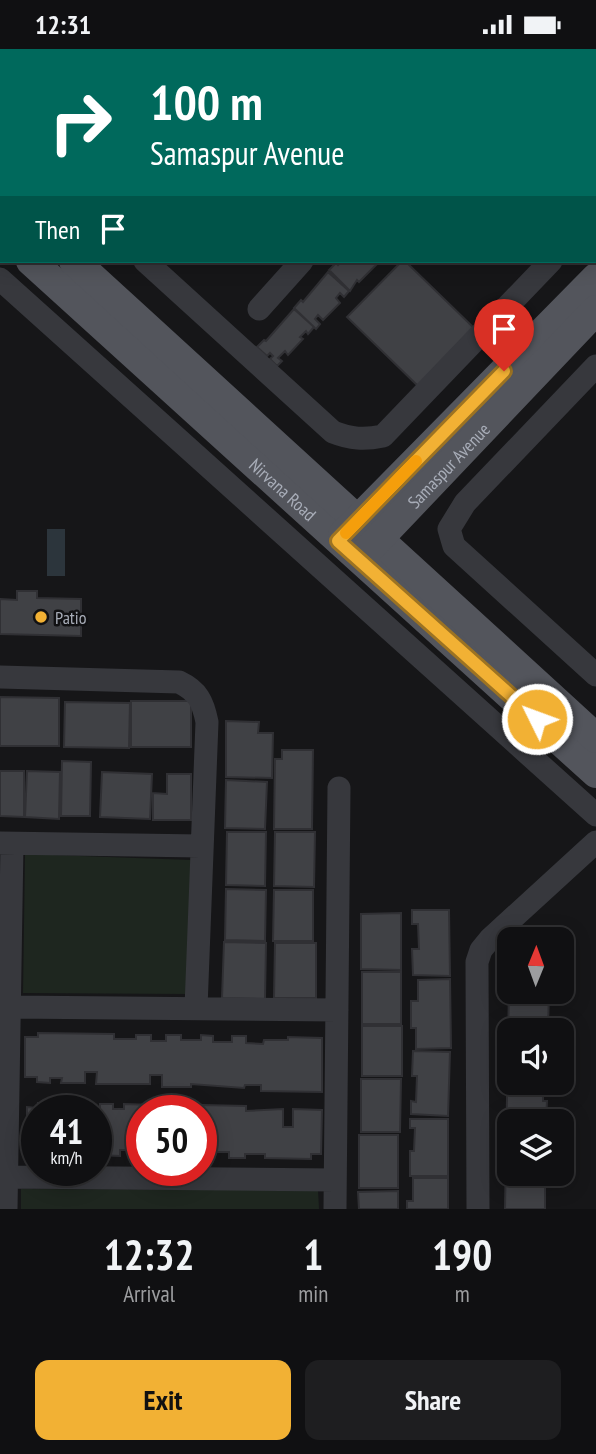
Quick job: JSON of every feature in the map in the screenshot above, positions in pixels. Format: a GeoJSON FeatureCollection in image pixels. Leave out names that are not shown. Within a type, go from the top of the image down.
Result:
{"type":"FeatureCollection","features":[{"type":"Feature","properties":{"kind":"main road","name":"Nirvana Road"},"geometry":{"type":"LineString","coordinates":[[33,263],[358,540],[596,738]]}},
{"type":"Feature","properties":{"kind":"main road","name":"Nirvana Road"},"geometry":{"type":"LineString","coordinates":[[76,263],[596,773]]}},
{"type":"Feature","properties":{"kind":"main road","name":"Samaspur Avenue"},"geometry":{"type":"LineString","coordinates":[[358,540],[596,278]]}},
{"type":"Feature","properties":{"kind":"main road","name":"Samaspur Avenue"},"geometry":{"type":"LineString","coordinates":[[358,540],[596,310]]}},
{"type":"Feature","properties":{"kind":"street"},"geometry":{"type":"LineString","coordinates":[[147,263],[334,432],[349,438],[366,440],[383,436],[549,263]]}},
{"type":"Feature","properties":{"kind":"street"},"geometry":{"type":"LineString","coordinates":[[259,309],[300,263]]}},
{"type":"Feature","properties":{"kind":"street"},"geometry":{"type":"LineString","coordinates":[[0,279],[596,814]]}},
{"type":"Feature","properties":{"kind":"street"},"geometry":{"type":"LineString","coordinates":[[592,665],[454,546],[449,529],[465,503],[596,366]]}},
{"type":"Feature","properties":{"kind":"street"},"geometry":{"type":"LineString","coordinates":[[0,677],[179,682],[192,688],[203,702],[207,722],[196,1009]]}},
{"type":"Feature","properties":{"kind":"street"},"geometry":{"type":"LineString","coordinates":[[335,1209],[339,788]]}},
{"type":"Feature","properties":{"kind":"street"},"geometry":{"type":"LineString","coordinates":[[478,1209],[477,962],[481,950],[490,940],[596,842]]}},
{"type":"Feature","properties":{"kind":"street"},"geometry":{"type":"LineString","coordinates":[[6,1209],[11,1007],[6,844],[201,846]]}},
{"type":"Feature","properties":{"kind":"street"},"geometry":{"type":"LineString","coordinates":[[11,1007],[337,1010]]}},
{"type":"Feature","properties":{"kind":"street"},"geometry":{"type":"LineString","coordinates":[[7,1177],[335,1180]]}},
{"type":"Feature","properties":{"kind":"shaded area"},"geometry":{"type":"Polygon","coordinates":[[[47,529],[65,529],[65,576],[47,576],[47,529]]]}},
{"type":"Feature","properties":{"kind":"shaded area"},"geometry":{"type":"Polygon","coordinates":[[[25,854],[191,860],[187,994],[23,993],[25,854]]]}},
{"type":"Feature","properties":{"kind":"shaded area"},"geometry":{"type":"Polygon","coordinates":[[[21,1189],[318,1190],[319,1209],[21,1209],[21,1189]]]}},
{"type":"Feature","properties":{"kind":"building"},"geometry":{"type":"Polygon","coordinates":[[[336,263],[376,265],[359,282],[357,280],[350,291],[329,270],[336,263]]]}},
{"type":"Feature","properties":{"kind":"building"},"geometry":{"type":"Polygon","coordinates":[[[400,263],[407,263],[474,328],[418,386],[347,317],[400,263]]]}},
{"type":"Feature","properties":{"kind":"building"},"geometry":{"type":"Polygon","coordinates":[[[328,272],[349,291],[344,297],[340,293],[336,298],[340,303],[323,320],[318,315],[315,319],[320,324],[316,329],[294,308],[301,300],[303,302],[328,272]]]}},
{"type":"Feature","properties":{"kind":"building"},"geometry":{"type":"Polygon","coordinates":[[[294,309],[314,327],[308,334],[306,331],[300,337],[303,339],[288,355],[285,351],[278,358],[282,361],[277,366],[270,359],[273,356],[270,353],[267,356],[257,347],[266,341],[294,309]]]}},
{"type":"Feature","properties":{"kind":"building","name":"Patio"},"geometry":{"type":"Polygon","coordinates":[[[17,591],[37,591],[37,598],[81,599],[81,636],[0,634],[0,599],[17,600],[17,591]]]}},
{"type":"Feature","properties":{"kind":"building"},"geometry":{"type":"Polygon","coordinates":[[[0,697],[59,698],[59,746],[0,746],[0,697]]]}},
{"type":"Feature","properties":{"kind":"building"},"geometry":{"type":"Polygon","coordinates":[[[131,701],[191,701],[191,747],[131,747],[131,701]]]}},
{"type":"Feature","properties":{"kind":"building"},"geometry":{"type":"Polygon","coordinates":[[[65,702],[130,703],[129,748],[64,747],[65,702]]]}},
{"type":"Feature","properties":{"kind":"building"},"geometry":{"type":"Polygon","coordinates":[[[226,721],[259,722],[258,733],[273,733],[272,778],[226,777],[226,721]]]}},
{"type":"Feature","properties":{"kind":"building"},"geometry":{"type":"Polygon","coordinates":[[[282,750],[313,750],[312,829],[274,829],[275,759],[282,759],[282,750]]]}},
{"type":"Feature","properties":{"kind":"building"},"geometry":{"type":"Polygon","coordinates":[[[62,761],[91,762],[90,816],[61,816],[62,761]]]}},
{"type":"Feature","properties":{"kind":"building"},"geometry":{"type":"Polygon","coordinates":[[[0,771],[24,771],[24,817],[0,816],[0,771]]]}},
{"type":"Feature","properties":{"kind":"building"},"geometry":{"type":"Polygon","coordinates":[[[27,771],[60,772],[59,819],[25,817],[27,771]]]}},
{"type":"Feature","properties":{"kind":"building"},"geometry":{"type":"Polygon","coordinates":[[[102,772],[152,774],[150,819],[100,817],[102,772]]]}},
{"type":"Feature","properties":{"kind":"building"},"geometry":{"type":"Polygon","coordinates":[[[167,774],[191,774],[191,820],[153,820],[153,793],[167,794],[167,774]]]}},
{"type":"Feature","properties":{"kind":"building"},"geometry":{"type":"Polygon","coordinates":[[[226,780],[267,782],[265,829],[225,828],[226,780]]]}},
{"type":"Feature","properties":{"kind":"building"},"geometry":{"type":"Polygon","coordinates":[[[227,832],[266,832],[265,886],[226,885],[227,832]]]}},
{"type":"Feature","properties":{"kind":"building"},"geometry":{"type":"Polygon","coordinates":[[[275,832],[315,832],[314,887],[274,886],[275,832]]]}},
{"type":"Feature","properties":{"kind":"building"},"geometry":{"type":"Polygon","coordinates":[[[226,889],[266,890],[265,941],[225,940],[226,889]]]}},
{"type":"Feature","properties":{"kind":"building"},"geometry":{"type":"Polygon","coordinates":[[[274,890],[313,890],[313,941],[273,941],[274,890]]]}},
{"type":"Feature","properties":{"kind":"building"},"geometry":{"type":"Polygon","coordinates":[[[412,910],[449,910],[450,976],[413,975],[412,949],[419,949],[418,924],[412,924],[412,910]]]}},
{"type":"Feature","properties":{"kind":"building"},"geometry":{"type":"Polygon","coordinates":[[[401,913],[401,970],[361,969],[361,914],[401,913]]]}},
{"type":"Feature","properties":{"kind":"building"},"geometry":{"type":"Polygon","coordinates":[[[224,942],[266,943],[265,999],[222,998],[224,942]]]}},
{"type":"Feature","properties":{"kind":"building"},"geometry":{"type":"Polygon","coordinates":[[[275,943],[316,943],[316,998],[274,998],[275,943]]]}},
{"type":"Feature","properties":{"kind":"building"},"geometry":{"type":"Polygon","coordinates":[[[362,972],[401,972],[401,1024],[362,1024],[362,972]]]}},
{"type":"Feature","properties":{"kind":"building"},"geometry":{"type":"Polygon","coordinates":[[[450,979],[451,1048],[416,1049],[416,1028],[411,1028],[411,1001],[418,1001],[418,980],[450,979]]]}},
{"type":"Feature","properties":{"kind":"building"},"geometry":{"type":"Polygon","coordinates":[[[509,1005],[549,1005],[548,1018],[508,1018],[509,1005]]]}},
{"type":"Feature","properties":{"kind":"building"},"geometry":{"type":"Polygon","coordinates":[[[362,1026],[402,1026],[402,1076],[362,1076],[362,1026]]]}},
{"type":"Feature","properties":{"kind":"building"},"geometry":{"type":"Polygon","coordinates":[[[38,1033],[114,1034],[114,1039],[136,1039],[136,1035],[151,1035],[151,1041],[166,1041],[166,1035],[181,1035],[181,1040],[201,1040],[201,1035],[213,1036],[213,1042],[232,1042],[232,1036],[246,1036],[246,1043],[263,1044],[264,1040],[288,1040],[288,1037],[322,1038],[322,1092],[261,1091],[261,1085],[245,1085],[244,1088],[191,1084],[191,1087],[162,1087],[162,1075],[150,1075],[150,1084],[96,1084],[97,1072],[85,1072],[85,1083],[61,1083],[62,1078],[50,1078],[50,1083],[37,1082],[37,1077],[25,1077],[25,1037],[38,1037],[38,1033]]]}},
{"type":"Feature","properties":{"kind":"building"},"geometry":{"type":"Polygon","coordinates":[[[413,1051],[450,1052],[448,1116],[411,1114],[411,1101],[416,1102],[417,1076],[412,1076],[413,1051]]]}},
{"type":"Feature","properties":{"kind":"building"},"geometry":{"type":"Polygon","coordinates":[[[361,1079],[401,1079],[400,1132],[361,1132],[361,1079]]]}},
{"type":"Feature","properties":{"kind":"building"},"geometry":{"type":"Polygon","coordinates":[[[507,1095],[543,1095],[543,1101],[547,1101],[547,1109],[507,1109],[507,1095]]]}},
{"type":"Feature","properties":{"kind":"building"},"geometry":{"type":"Polygon","coordinates":[[[112,1104],[113,1109],[124,1109],[126,1104],[126,1150],[120,1150],[120,1156],[112,1156],[112,1104]]]}},
{"type":"Feature","properties":{"kind":"building"},"geometry":{"type":"Polygon","coordinates":[[[217,1105],[246,1106],[246,1111],[283,1109],[283,1127],[293,1127],[293,1109],[322,1110],[321,1154],[311,1154],[311,1159],[265,1158],[265,1154],[245,1154],[245,1158],[229,1158],[229,1152],[217,1152],[217,1105]]]}},
{"type":"Feature","properties":{"kind":"building"},"geometry":{"type":"Polygon","coordinates":[[[410,1119],[448,1119],[448,1176],[410,1176],[410,1151],[414,1151],[415,1128],[410,1128],[410,1119]]]}},
{"type":"Feature","properties":{"kind":"building"},"geometry":{"type":"Polygon","coordinates":[[[359,1135],[398,1135],[398,1188],[359,1188],[359,1135]]]}},
{"type":"Feature","properties":{"kind":"building"},"geometry":{"type":"Polygon","coordinates":[[[413,1178],[448,1178],[448,1209],[407,1209],[407,1201],[413,1201],[413,1178]]]}},
{"type":"Feature","properties":{"kind":"building"},"geometry":{"type":"Polygon","coordinates":[[[505,1186],[545,1186],[545,1209],[505,1209],[505,1186]]]}},
{"type":"Feature","properties":{"kind":"building"},"geometry":{"type":"Polygon","coordinates":[[[398,1191],[398,1209],[359,1209],[358,1192],[398,1191]]]}},
{"type":"Feature","properties":{"kind":"slow traffic"},"geometry":{"type":"LineString","coordinates":[[346,533],[416,461]]}},
{"type":"Feature","properties":{"kind":"place","name":"Patio"},"geometry":{"type":"Point","coordinates":[41,617]}},
{"type":"Feature","properties":{"kind":"route"},"geometry":{"type":"LineString","coordinates":[[504,371],[338,541],[537,719]]}}]}
